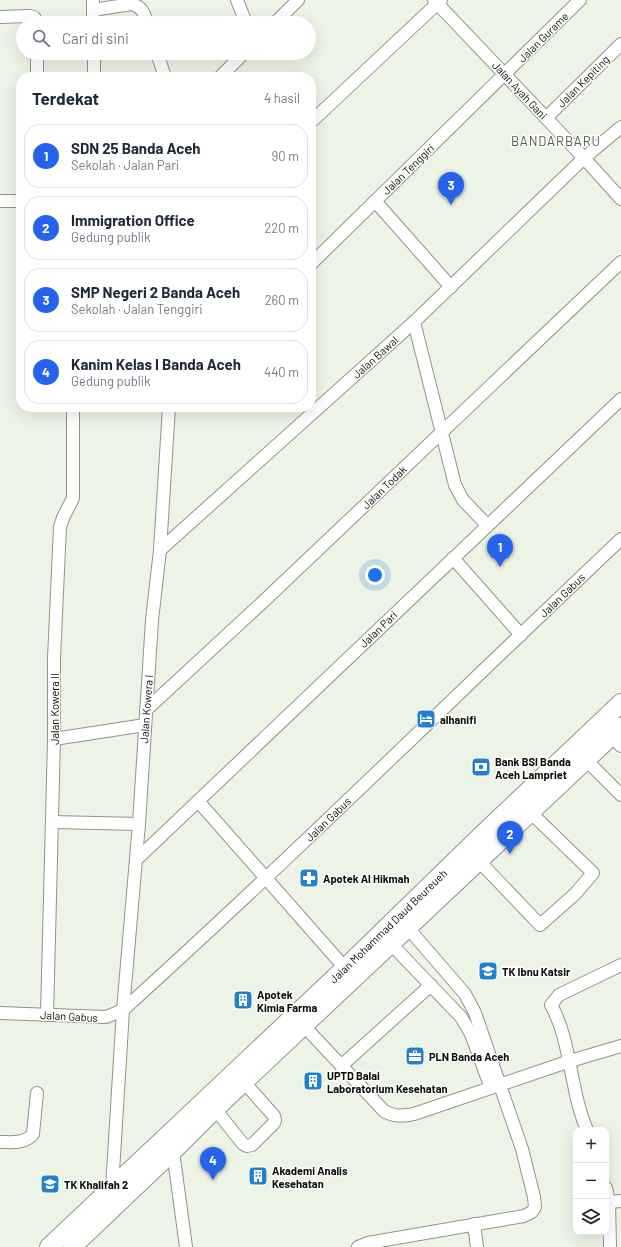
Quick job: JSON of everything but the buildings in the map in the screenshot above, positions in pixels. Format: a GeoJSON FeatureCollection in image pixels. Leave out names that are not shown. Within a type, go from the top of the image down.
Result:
{"type":"FeatureCollection","features":[{"type":"Feature","properties":{"kind":"highway","name":"Jalan Mohammad Daud Beureueh"},"geometry":{"type":"LineString","coordinates":[[49,1247],[345,968],[488,829],[621,703]]}},
{"type":"Feature","properties":{"kind":"highway","name":"Jalan Mohammad Daud Beureueh"},"geometry":{"type":"LineString","coordinates":[[72,1247],[174,1151],[215,1109],[480,861],[530,812],[586,760],[618,736]]}},
{"type":"Feature","properties":{"kind":"street"},"geometry":{"type":"LineString","coordinates":[[237,0],[243,16]]}},
{"type":"Feature","properties":{"kind":"street"},"geometry":{"type":"LineString","coordinates":[[282,16],[298,0]]}},
{"type":"Feature","properties":{"kind":"street","name":"Jalan Gurame"},"geometry":{"type":"LineString","coordinates":[[505,74],[580,0]]}},
{"type":"Feature","properties":{"kind":"street"},"geometry":{"type":"LineString","coordinates":[[316,117],[437,1]]}},
{"type":"Feature","properties":{"kind":"street","name":"Jalan Ayah Gani"},"geometry":{"type":"LineString","coordinates":[[437,1],[621,199]]}},
{"type":"Feature","properties":{"kind":"street"},"geometry":{"type":"LineString","coordinates":[[94,16],[93,5],[131,2],[142,10],[144,16]]}},
{"type":"Feature","properties":{"kind":"street"},"geometry":{"type":"LineString","coordinates":[[0,17],[16,16]]}},
{"type":"Feature","properties":{"kind":"street","name":"Jalan Kepiting"},"geometry":{"type":"LineString","coordinates":[[546,118],[621,44]]}},
{"type":"Feature","properties":{"kind":"street"},"geometry":{"type":"LineString","coordinates":[[37,60],[37,72]]}},
{"type":"Feature","properties":{"kind":"street"},"geometry":{"type":"LineString","coordinates":[[94,60],[94,72]]}},
{"type":"Feature","properties":{"kind":"street"},"geometry":{"type":"LineString","coordinates":[[159,60],[163,72]]}},
{"type":"Feature","properties":{"kind":"street"},"geometry":{"type":"LineString","coordinates":[[225,72],[237,60]]}},
{"type":"Feature","properties":{"kind":"street","name":"Jalan Tenggiri"},"geometry":{"type":"LineString","coordinates":[[316,259],[505,74]]}},
{"type":"Feature","properties":{"kind":"street","name":"Jalan Bawal"},"geometry":{"type":"LineString","coordinates":[[316,410],[414,322],[584,158],[621,127]]}},
{"type":"Feature","properties":{"kind":"street"},"geometry":{"type":"LineString","coordinates":[[0,202],[16,201]]}},
{"type":"Feature","properties":{"kind":"street"},"geometry":{"type":"LineString","coordinates":[[375,201],[451,287]]}},
{"type":"Feature","properties":{"kind":"street","name":"Jalan Todak"},"geometry":{"type":"LineString","coordinates":[[146,710],[266,599],[621,262]]}},
{"type":"Feature","properties":{"kind":"street"},"geometry":{"type":"LineString","coordinates":[[414,322],[456,489],[463,500],[487,525]]}},
{"type":"Feature","properties":{"kind":"street","name":"Jalan Pari"},"geometry":{"type":"LineString","coordinates":[[136,860],[621,399]]}},
{"type":"Feature","properties":{"kind":"street","name":"Jalan Kowera II"},"geometry":{"type":"LineString","coordinates":[[46,1015],[54,739],[54,658],[60,528],[63,518],[73,498],[73,412]]}},
{"type":"Feature","properties":{"kind":"street","name":"Jalan Kowera I"},"geometry":{"type":"LineString","coordinates":[[112,1188],[123,1010],[139,824],[152,620],[160,550],[170,412]]}},
{"type":"Feature","properties":{"kind":"street","name":"Jalan Bawal"},"geometry":{"type":"LineString","coordinates":[[160,550],[314,412]]}},
{"type":"Feature","properties":{"kind":"street","name":"Jalan Gabus"},"geometry":{"type":"LineString","coordinates":[[0,1013],[106,1017],[123,1010],[267,878],[621,539]]}},
{"type":"Feature","properties":{"kind":"street"},"geometry":{"type":"LineString","coordinates":[[452,558],[521,635]]}},
{"type":"Feature","properties":{"kind":"street"},"geometry":{"type":"LineString","coordinates":[[54,739],[145,725]]}},
{"type":"Feature","properties":{"kind":"street"},"geometry":{"type":"LineString","coordinates":[[586,760],[621,795]]}},
{"type":"Feature","properties":{"kind":"street"},"geometry":{"type":"LineString","coordinates":[[198,801],[345,968]]}},
{"type":"Feature","properties":{"kind":"street"},"geometry":{"type":"LineString","coordinates":[[480,861],[540,925],[575,894],[593,873],[530,812]]}},
{"type":"Feature","properties":{"kind":"street"},"geometry":{"type":"LineString","coordinates":[[52,822],[139,824]]}},
{"type":"Feature","properties":{"kind":"street"},"geometry":{"type":"LineString","coordinates":[[408,928],[465,994],[476,1013],[496,1086]]}},
{"type":"Feature","properties":{"kind":"street"},"geometry":{"type":"LineString","coordinates":[[358,1247],[474,1224],[524,1216],[532,1212],[535,1207],[530,1176],[522,1149],[496,1086],[471,1034],[461,1017],[391,944]]}},
{"type":"Feature","properties":{"kind":"street"},"geometry":{"type":"LineString","coordinates":[[586,1127],[578,1106],[570,1061],[558,1018],[551,1005],[559,995],[621,965]]}},
{"type":"Feature","properties":{"kind":"street"},"geometry":{"type":"LineString","coordinates":[[341,1066],[431,985]]}},
{"type":"Feature","properties":{"kind":"street"},"geometry":{"type":"LineString","coordinates":[[304,1026],[384,1111],[392,1116],[414,1114],[570,1061],[621,1046]]}},
{"type":"Feature","properties":{"kind":"street"},"geometry":{"type":"LineString","coordinates":[[215,1109],[243,1144],[247,1146],[252,1145],[274,1123],[275,1120],[244,1082]]}},
{"type":"Feature","properties":{"kind":"street"},"geometry":{"type":"LineString","coordinates":[[0,1142],[27,1140],[33,1134],[37,1093]]}},
{"type":"Feature","properties":{"kind":"street"},"geometry":{"type":"LineString","coordinates":[[174,1151],[186,1247]]}},
{"type":"Feature","properties":{"kind":"street"},"geometry":{"type":"LineString","coordinates":[[609,1193],[615,1202],[610,1247]]}},
{"type":"Feature","properties":{"kind":"street"},"geometry":{"type":"LineString","coordinates":[[474,1224],[477,1247]]}},
{"type":"Feature","properties":{"kind":"place","name":"SMP Negeri 2 Banda Aceh"},"geometry":{"type":"Point","coordinates":[451,205]}},
{"type":"Feature","properties":{"kind":"place","name":"SDN 25 Banda Aceh"},"geometry":{"type":"Point","coordinates":[500,567]}},
{"type":"Feature","properties":{"kind":"place","name":"alhanifi"},"geometry":{"type":"Point","coordinates":[426,719]}},
{"type":"Feature","properties":{"kind":"place","name":"Bank BSI Banda Aceh Lampriet"},"geometry":{"type":"Point","coordinates":[481,767]}},
{"type":"Feature","properties":{"kind":"place","name":"Immigration Office"},"geometry":{"type":"Point","coordinates":[510,854]}},
{"type":"Feature","properties":{"kind":"place","name":"Apotek Al Hikmah"},"geometry":{"type":"Point","coordinates":[309,878]}},
{"type":"Feature","properties":{"kind":"place","name":"TK Ibnu Katsir"},"geometry":{"type":"Point","coordinates":[488,971]}},
{"type":"Feature","properties":{"kind":"place","name":"Apotek Kimia Farma"},"geometry":{"type":"Point","coordinates":[243,1000]}},
{"type":"Feature","properties":{"kind":"place","name":"PLN Banda Aceh"},"geometry":{"type":"Point","coordinates":[415,1056]}},
{"type":"Feature","properties":{"kind":"place","name":"UPTD Balai Laboratorium Kesehatan"},"geometry":{"type":"Point","coordinates":[313,1081]}},
{"type":"Feature","properties":{"kind":"place","name":"Akademi Analis Kesehatan"},"geometry":{"type":"Point","coordinates":[258,1176]}},
{"type":"Feature","properties":{"kind":"place","name":"Kanim Kelas I Banda Aceh"},"geometry":{"type":"Point","coordinates":[213,1180]}},
{"type":"Feature","properties":{"kind":"place","name":"TK Khalifah 2"},"geometry":{"type":"Point","coordinates":[50,1184]}},
{"type":"Feature","properties":{"kind":"district","name":"BANDARBARU"},"geometry":{"type":"Point","coordinates":[556,141]}}]}
